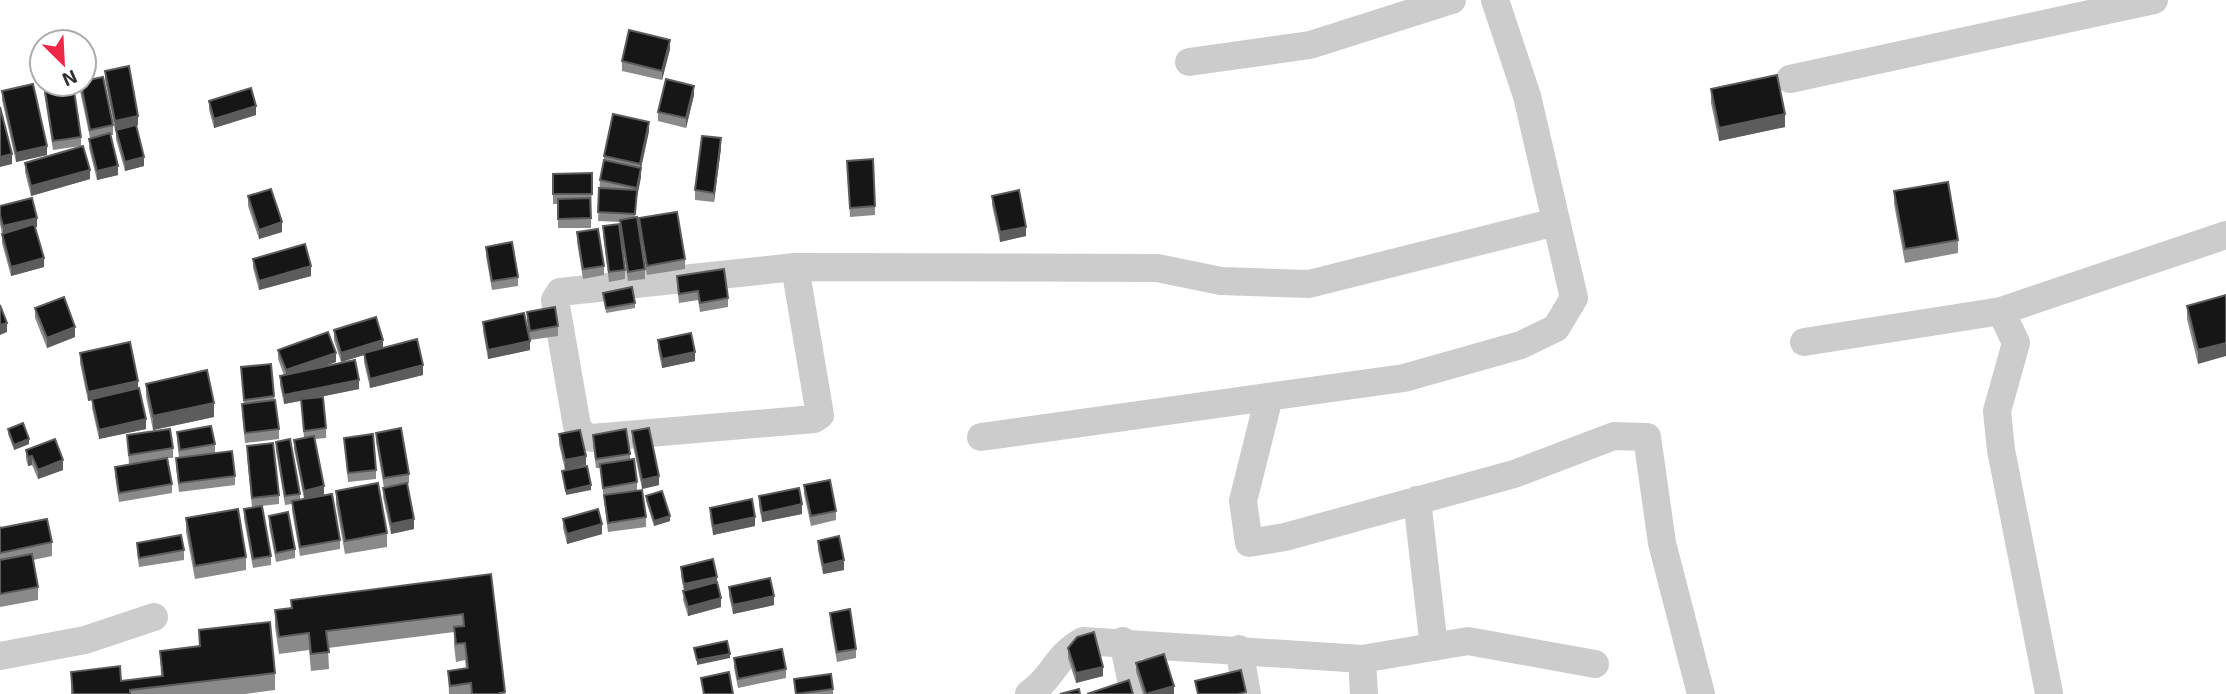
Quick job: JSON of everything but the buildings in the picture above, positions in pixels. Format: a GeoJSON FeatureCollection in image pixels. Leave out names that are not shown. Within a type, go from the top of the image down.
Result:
{"type":"FeatureCollection","features":[{"type":"Feature","properties":{"kind":"street"},"geometry":{"type":"LineString","coordinates":[[1189,62],[1310,46],[1452,0]]}},
{"type":"Feature","properties":{"kind":"street"},"geometry":{"type":"LineString","coordinates":[[981,437],[1404,378],[1521,345],[1556,328],[1574,298],[1527,96],[1495,0]]}},
{"type":"Feature","properties":{"kind":"street"},"geometry":{"type":"LineString","coordinates":[[1790,79],[2154,0]]}},
{"type":"Feature","properties":{"kind":"street"},"geometry":{"type":"LineString","coordinates":[[795,267],[820,415],[814,419],[592,438],[583,435],[577,426],[555,295],[560,292],[795,267],[1004,265],[1157,268],[1221,281],[1309,284],[1556,222]]}},
{"type":"Feature","properties":{"kind":"street"},"geometry":{"type":"LineString","coordinates":[[1804,342],[2001,311],[2226,235]]}},
{"type":"Feature","properties":{"kind":"street"},"geometry":{"type":"LineString","coordinates":[[2001,311],[2016,343],[1997,411],[2001,450],[2049,694]]}},
{"type":"Feature","properties":{"kind":"street"},"geometry":{"type":"LineString","coordinates":[[1269,397],[1243,501],[1249,543],[1285,537],[1514,474],[1614,436],[1647,437],[1662,543],[1701,694]]}},
{"type":"Feature","properties":{"kind":"street"},"geometry":{"type":"LineString","coordinates":[[1418,500],[1434,647]]}},
{"type":"Feature","properties":{"kind":"street"},"geometry":{"type":"LineString","coordinates":[[0,656],[85,640],[154,617]]}},
{"type":"Feature","properties":{"kind":"street"},"geometry":{"type":"LineString","coordinates":[[1029,694],[1045,683],[1064,651],[1083,640],[1362,659],[1468,641],[1595,664]]}},
{"type":"Feature","properties":{"kind":"street"},"geometry":{"type":"LineString","coordinates":[[1123,642],[1134,694]]}},
{"type":"Feature","properties":{"kind":"street"},"geometry":{"type":"LineString","coordinates":[[1238,649],[1247,694]]}},
{"type":"Feature","properties":{"kind":"street"},"geometry":{"type":"LineString","coordinates":[[1362,659],[1364,694]]}}]}
